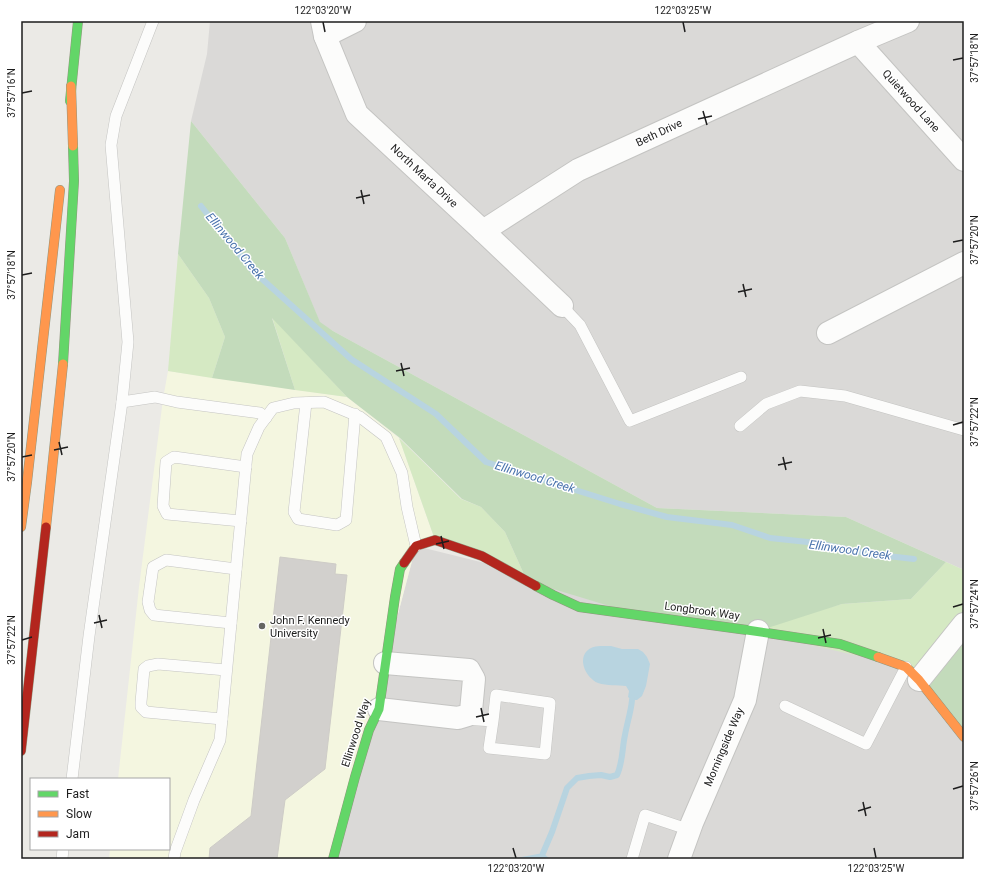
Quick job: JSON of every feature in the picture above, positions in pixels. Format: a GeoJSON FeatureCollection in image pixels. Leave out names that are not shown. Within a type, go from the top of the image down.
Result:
{"type":"FeatureCollection","features":[{"type":"Feature","properties":{"kind":"main road"},"geometry":{"type":"LineString","coordinates":[[64,150],[78,21]]}},
{"type":"Feature","properties":{"kind":"main road"},"geometry":{"type":"LineString","coordinates":[[21,751],[62,379],[74,181],[71,86]]}},
{"type":"Feature","properties":{"kind":"main road"},"geometry":{"type":"LineString","coordinates":[[21,527],[61,181]]}},
{"type":"Feature","properties":{"kind":"main road","name":"Longbrook Way"},"geometry":{"type":"LineString","coordinates":[[416,546],[435,540],[482,556],[553,595],[579,607],[758,631],[840,644],[912,674]]}},
{"type":"Feature","properties":{"kind":"main road","name":"Ellinwood Way"},"geometry":{"type":"LineString","coordinates":[[334,859],[354,777],[369,730],[379,709],[394,597],[400,569],[416,546]]}},
{"type":"Feature","properties":{"kind":"main road"},"geometry":{"type":"LineString","coordinates":[[912,674],[964,737]]}},
{"type":"Feature","properties":{"kind":"street"},"geometry":{"type":"LineString","coordinates":[[324,28],[356,21]]}},
{"type":"Feature","properties":{"kind":"street","name":"Beth Drive"},"geometry":{"type":"LineString","coordinates":[[483,230],[578,170],[858,42],[908,21]]}},
{"type":"Feature","properties":{"kind":"street","name":"North Marta Drive"},"geometry":{"type":"LineString","coordinates":[[324,28],[358,114],[562,306]]}},
{"type":"Feature","properties":{"kind":"street","name":"Quietwood Lane"},"geometry":{"type":"LineString","coordinates":[[858,42],[964,160]]}},
{"type":"Feature","properties":{"kind":"street"},"geometry":{"type":"LineString","coordinates":[[828,334],[964,263]]}},
{"type":"Feature","properties":{"kind":"street"},"geometry":{"type":"LineString","coordinates":[[912,674],[964,624]]}},
{"type":"Feature","properties":{"kind":"street","name":"Morningside Way"},"geometry":{"type":"LineString","coordinates":[[679,859],[744,700],[758,631]]}},
{"type":"Feature","properties":{"kind":"street"},"geometry":{"type":"LineString","coordinates":[[379,709],[458,718],[468,715],[471,712],[474,679],[469,670],[385,663]]}},
{"type":"Feature","properties":{"kind":"lane"},"geometry":{"type":"LineString","coordinates":[[72,778],[89,636],[122,402],[128,342],[111,145],[116,116],[153,21]]}},
{"type":"Feature","properties":{"kind":"lane"},"geometry":{"type":"LineString","coordinates":[[562,306],[580,325],[630,422],[741,376]]}},
{"type":"Feature","properties":{"kind":"lane"},"geometry":{"type":"LineString","coordinates":[[740,426],[766,404],[800,391],[845,396],[964,430]]}},
{"type":"Feature","properties":{"kind":"lane"},"geometry":{"type":"LineString","coordinates":[[122,402],[155,397],[177,402],[260,413],[266,418]]}},
{"type":"Feature","properties":{"kind":"lane"},"geometry":{"type":"LineString","coordinates":[[174,859],[175,852],[194,800],[220,740],[247,454],[259,427],[273,408],[294,403],[324,402],[355,414],[386,437],[402,474],[407,507],[416,546]]}},
{"type":"Feature","properties":{"kind":"lane"},"geometry":{"type":"LineString","coordinates":[[306,403],[294,512],[298,519],[337,525],[346,520],[355,414]]}},
{"type":"Feature","properties":{"kind":"lane"},"geometry":{"type":"LineString","coordinates":[[241,520],[167,514],[163,506],[166,462],[174,457],[246,467]]}},
{"type":"Feature","properties":{"kind":"lane"},"geometry":{"type":"LineString","coordinates":[[231,623],[154,615],[150,610],[148,602],[153,567],[166,560],[236,569]]}},
{"type":"Feature","properties":{"kind":"lane"},"geometry":{"type":"LineString","coordinates":[[222,718],[146,712],[141,707],[141,702],[144,669],[148,666],[158,664],[226,670]]}},
{"type":"Feature","properties":{"kind":"lane"},"geometry":{"type":"LineString","coordinates":[[785,706],[866,744],[912,674]]}},
{"type":"Feature","properties":{"kind":"lane"},"geometry":{"type":"LineString","coordinates":[[496,695],[550,703],[545,754],[489,748],[493,721],[496,695]]}},
{"type":"Feature","properties":{"kind":"lane"},"geometry":{"type":"LineString","coordinates":[[458,718],[493,721]]}},
{"type":"Feature","properties":{"kind":"lane"},"geometry":{"type":"LineString","coordinates":[[632,859],[645,815],[690,830]]}},
{"type":"Feature","properties":{"kind":"shaded area"},"geometry":{"type":"Polygon","coordinates":[[[210,21],[964,21],[964,570],[846,517],[657,508],[320,323],[285,238],[191,121],[207,54],[210,21]]]}},
{"type":"Feature","properties":{"kind":"shaded area","name":"John F. Kennedy University"},"geometry":{"type":"Polygon","coordinates":[[[168,371],[347,397],[399,438],[435,540],[416,546],[333,859],[109,859],[110,850],[170,850],[170,778],[118,778],[139,587],[163,399],[168,371]]]}},
{"type":"Feature","properties":{"kind":"shaded area"},"geometry":{"type":"Polygon","coordinates":[[[416,546],[906,667],[964,737],[964,859],[333,859],[416,546]]]}},
{"type":"Feature","properties":{"kind":"green space"},"geometry":{"type":"Polygon","coordinates":[[[191,121],[285,238],[320,322],[333,331],[657,508],[846,517],[946,562],[911,599],[842,604],[758,631],[639,615],[527,581],[505,532],[481,507],[462,499],[400,438],[347,397],[272,318],[295,390],[212,378],[225,337],[209,298],[178,254],[191,121]]]}},
{"type":"Feature","properties":{"kind":"green space"},"geometry":{"type":"Polygon","coordinates":[[[178,254],[209,298],[225,337],[212,378],[168,371],[178,254]]]}},
{"type":"Feature","properties":{"kind":"green space"},"geometry":{"type":"Polygon","coordinates":[[[272,317],[347,397],[295,390],[272,317]]]}},
{"type":"Feature","properties":{"kind":"green space"},"geometry":{"type":"Polygon","coordinates":[[[399,438],[461,499],[481,507],[505,532],[527,581],[435,540],[399,438]]]}},
{"type":"Feature","properties":{"kind":"green space"},"geometry":{"type":"Polygon","coordinates":[[[946,562],[964,570],[964,624],[919,680],[906,667],[747,630],[842,604],[911,599],[946,562]]]}},
{"type":"Feature","properties":{"kind":"green space"},"geometry":{"type":"Polygon","coordinates":[[[964,624],[964,732],[919,680],[964,624]]]}},
{"type":"Feature","properties":{"kind":"water"},"geometry":{"type":"Polygon","coordinates":[[[596,646],[611,646],[622,649],[638,649],[647,657],[650,664],[646,686],[642,696],[637,700],[632,700],[628,697],[629,691],[626,686],[598,683],[590,677],[584,668],[583,658],[588,650],[596,646]]]}},
{"type":"Feature","properties":{"kind":"water"},"geometry":{"type":"Polygon","coordinates":[[[543,853],[550,859],[511,859],[543,853]]]}},
{"type":"Feature","properties":{"kind":"building","name":"John F. Kennedy University"},"geometry":{"type":"Polygon","coordinates":[[[280,557],[336,564],[335,574],[347,575],[325,769],[285,800],[277,859],[209,859],[210,848],[251,816],[280,557]]]}},
{"type":"Feature","properties":{"kind":"waterway","name":"Ellinwood Creek"},"geometry":{"type":"LineString","coordinates":[[201,206],[252,270],[351,359],[436,414],[486,462],[620,504],[667,517],[732,525],[770,538],[817,543],[870,554],[914,559]]}},
{"type":"Feature","properties":{"kind":"waterway"},"geometry":{"type":"LineString","coordinates":[[543,853],[567,788],[577,778],[601,775],[610,777],[617,775],[632,700]]}},
{"type":"Feature","properties":{"kind":"traffic: fast"},"geometry":{"type":"LineString","coordinates":[[70,101],[78,21]]}},
{"type":"Feature","properties":{"kind":"traffic: fast"},"geometry":{"type":"LineString","coordinates":[[63,364],[74,181],[73,146]]}},
{"type":"Feature","properties":{"kind":"traffic: fast"},"geometry":{"type":"LineString","coordinates":[[333,859],[369,730],[379,709],[395,597],[400,569],[404,563]]}},
{"type":"Feature","properties":{"kind":"traffic: fast"},"geometry":{"type":"LineString","coordinates":[[536,586],[579,607],[840,644],[878,657]]}},
{"type":"Feature","properties":{"kind":"traffic: slow"},"geometry":{"type":"LineString","coordinates":[[71,86],[73,146]]}},
{"type":"Feature","properties":{"kind":"traffic: slow"},"geometry":{"type":"LineString","coordinates":[[21,527],[60,190]]}},
{"type":"Feature","properties":{"kind":"traffic: slow"},"geometry":{"type":"LineString","coordinates":[[46,527],[63,364]]}},
{"type":"Feature","properties":{"kind":"traffic: slow"},"geometry":{"type":"LineString","coordinates":[[878,657],[906,667],[919,680],[964,737]]}},
{"type":"Feature","properties":{"kind":"traffic: jam"},"geometry":{"type":"LineString","coordinates":[[21,751],[46,527]]}},
{"type":"Feature","properties":{"kind":"traffic: jam"},"geometry":{"type":"LineString","coordinates":[[404,563],[416,546],[435,540],[482,556],[536,586]]}},
{"type":"Feature","properties":{"kind":"place","name":"John F. Kennedy University"},"geometry":{"type":"Point","coordinates":[262,626]}}]}
